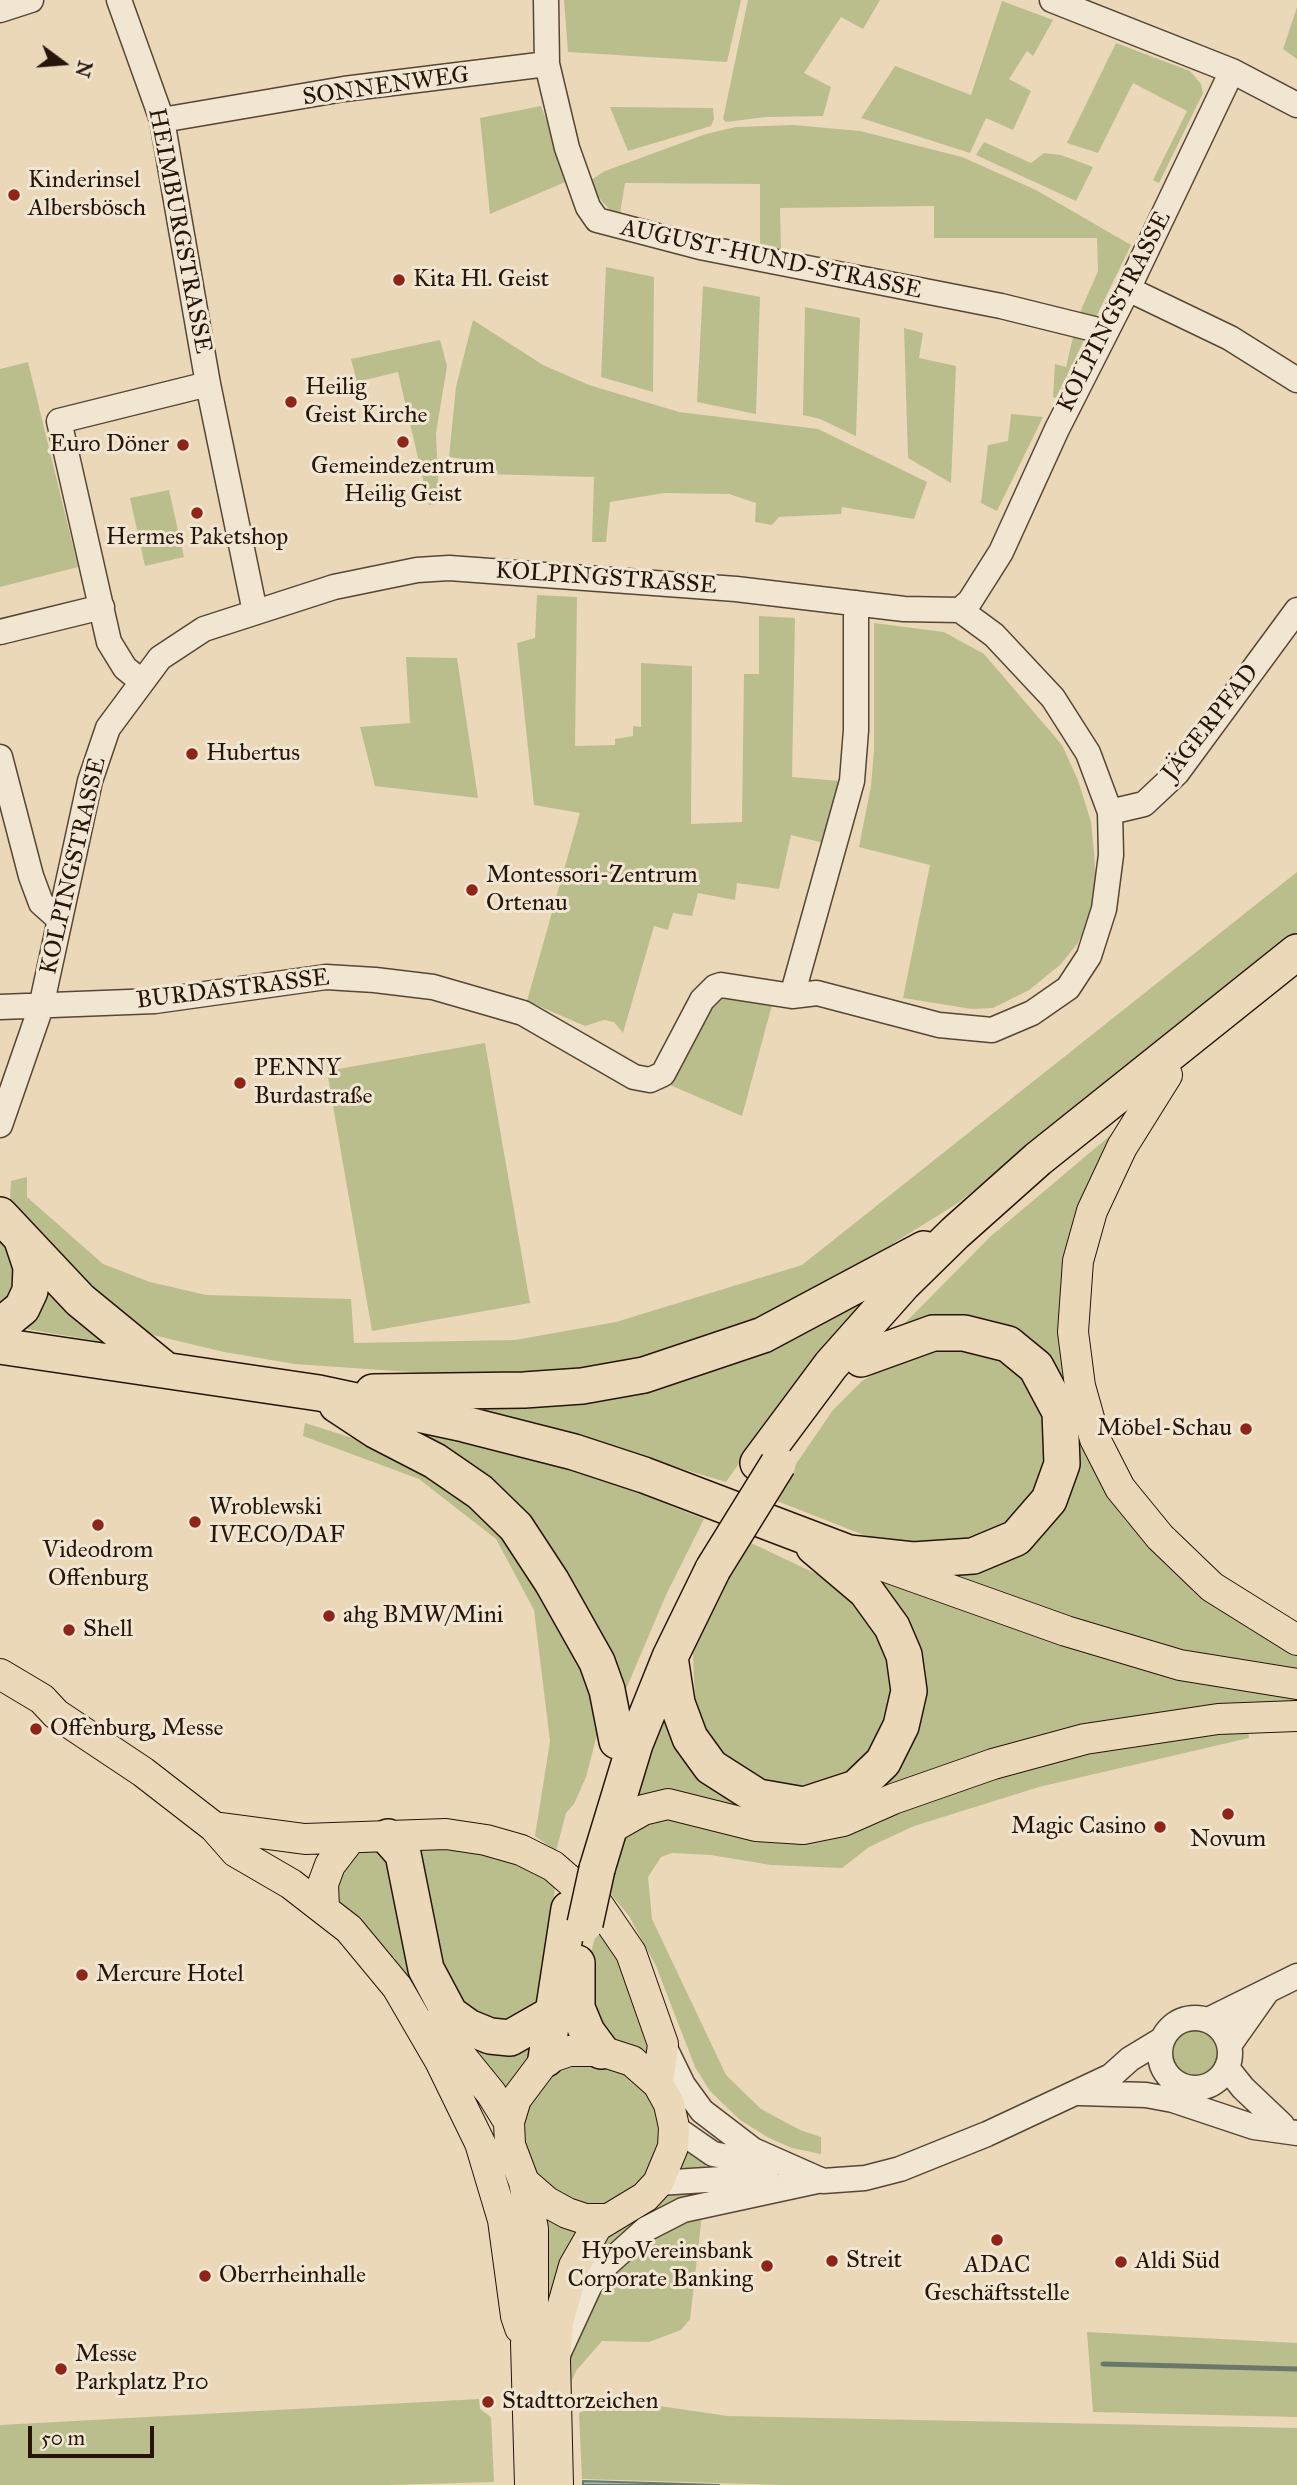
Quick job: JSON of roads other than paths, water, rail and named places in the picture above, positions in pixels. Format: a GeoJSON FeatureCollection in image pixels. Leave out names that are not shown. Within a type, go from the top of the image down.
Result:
{"type":"FeatureCollection","features":[{"type":"Feature","properties":{"kind":"highway"},"geometry":{"type":"LineString","coordinates":[[546,2059],[552,2014],[617,1741],[642,1678],[704,1566],[831,1365],[903,1284],[1038,1159],[1297,952]]}},
{"type":"Feature","properties":{"kind":"highway"},"geometry":{"type":"LineString","coordinates":[[768,1464],[913,1300],[971,1243],[1051,1171],[1167,1075],[1297,974]]}},
{"type":"Feature","properties":{"kind":"highway"},"geometry":{"type":"LineString","coordinates":[[0,1326],[22,1308],[30,1291],[31,1267],[11,1227]]}},
{"type":"Feature","properties":{"kind":"highway"},"geometry":{"type":"LineString","coordinates":[[11,1227],[80,1300],[163,1368]]}},
{"type":"Feature","properties":{"kind":"highway"},"geometry":{"type":"LineString","coordinates":[[320,1394],[524,1390],[582,1386],[644,1374],[764,1335],[955,1233]]}},
{"type":"Feature","properties":{"kind":"highway"},"geometry":{"type":"LineString","coordinates":[[0,1346],[163,1368],[320,1394],[574,1452],[713,1500],[849,1553],[913,1560],[973,1556],[1016,1538],[1049,1500],[1062,1464],[1060,1412],[1036,1367],[1008,1344],[964,1333],[933,1333],[861,1359]]}},
{"type":"Feature","properties":{"kind":"highway"},"geometry":{"type":"LineString","coordinates":[[320,1394],[375,1430],[435,1461],[480,1492],[516,1527],[552,1582],[597,1662],[607,1690],[617,1741]]}},
{"type":"Feature","properties":{"kind":"highway"},"geometry":{"type":"LineString","coordinates":[[670,1657],[677,1703],[690,1738],[711,1767],[758,1797],[804,1805],[856,1788],[883,1762],[901,1726],[909,1691],[904,1655],[892,1628],[866,1591],[798,1533]]}},
{"type":"Feature","properties":{"kind":"highway"},"geometry":{"type":"LineString","coordinates":[[589,1863],[608,1830],[635,1744],[704,1566]]}},
{"type":"Feature","properties":{"kind":"highway"},"geometry":{"type":"LineString","coordinates":[[388,1837],[403,1854],[426,1969],[450,2014],[468,2028],[490,2036],[510,2038],[552,2014]]}},
{"type":"Feature","properties":{"kind":"highway"},"geometry":{"type":"LineString","coordinates":[[577,1916],[575,1993],[580,2018],[601,2051]]}},
{"type":"Feature","properties":{"kind":"main road"},"geometry":{"type":"LineString","coordinates":[[1167,1075],[1122,1147],[1092,1210],[1081,1248],[1073,1332],[1080,1386],[1095,1438],[1121,1488],[1160,1537],[1212,1587],[1297,1640]]}},
{"type":"Feature","properties":{"kind":"main road"},"geometry":{"type":"LineString","coordinates":[[849,1553],[1066,1631],[1168,1661],[1297,1684]]}},
{"type":"Feature","properties":{"kind":"main road"},"geometry":{"type":"LineString","coordinates":[[0,1674],[42,1699],[56,1714],[143,1772],[214,1827],[236,1852],[324,1908],[349,1929],[397,1987],[428,2015],[491,2093],[509,2122]]}},
{"type":"Feature","properties":{"kind":"main road"},"geometry":{"type":"LineString","coordinates":[[0,1692],[36,1713],[56,1714]]}},
{"type":"Feature","properties":{"kind":"main road"},"geometry":{"type":"LineString","coordinates":[[608,1830],[643,1810],[668,1804],[756,1826],[803,1829],[843,1821],[893,1799],[993,1764],[1085,1739],[1219,1719],[1297,1716]]}},
{"type":"Feature","properties":{"kind":"main road"},"geometry":{"type":"LineString","coordinates":[[214,1827],[306,1839],[446,1834],[486,1840],[521,1850],[553,1866],[580,1888],[615,1927],[631,1953],[663,2044],[658,2084]]}},
{"type":"Feature","properties":{"kind":"main road"},"geometry":{"type":"LineString","coordinates":[[324,1908],[323,1884],[330,1866],[350,1839]]}},
{"type":"Feature","properties":{"kind":"main road"},"geometry":{"type":"LineString","coordinates":[[397,1987],[440,2061],[480,2143],[503,2220],[516,2316],[526,2343],[558,2485]]}},
{"type":"Feature","properties":{"kind":"main road"},"geometry":{"type":"LineString","coordinates":[[526,2343],[533,2315],[533,2229],[524,2182],[510,2145],[509,2122],[516,2099],[546,2059],[569,2051],[601,2051],[632,2061],[658,2084],[669,2104],[674,2127],[673,2147],[658,2183],[645,2197],[605,2219],[590,2234],[574,2266],[558,2322],[555,2360],[542,2411],[530,2485]]}},
{"type":"Feature","properties":{"kind":"main road"},"geometry":{"type":"LineString","coordinates":[[524,2182],[547,2202],[567,2213],[585,2219],[605,2219]]}},
{"type":"Feature","properties":{"kind":"street"},"geometry":{"type":"LineString","coordinates":[[0,10],[31,0]]}},
{"type":"Feature","properties":{"kind":"street","name":"HEIMBURGSTRASSE"},"geometry":{"type":"LineString","coordinates":[[119,0],[162,120],[208,384],[255,612]]}},
{"type":"Feature","properties":{"kind":"street"},"geometry":{"type":"LineString","coordinates":[[546,0],[547,64]]}},
{"type":"Feature","properties":{"kind":"street"},"geometry":{"type":"LineString","coordinates":[[1052,0],[1232,71],[1297,105]]}},
{"type":"Feature","properties":{"kind":"street","name":"SONNENWEG"},"geometry":{"type":"LineString","coordinates":[[162,120],[344,89],[547,64]]}},
{"type":"Feature","properties":{"kind":"street","name":"AUGUST-HUND-STRASSE"},"geometry":{"type":"LineString","coordinates":[[547,64],[567,148],[589,207],[597,220],[700,247],[1001,306],[1106,332]]}},
{"type":"Feature","properties":{"kind":"street","name":"KOLPINGSTRASSE"},"geometry":{"type":"LineString","coordinates":[[0,1125],[41,1007],[90,781],[108,728],[160,658],[204,629],[334,587],[417,570],[449,568],[620,579],[904,609],[960,610],[978,590],[1001,552],[1056,429],[1128,289],[1232,71]]}},
{"type":"Feature","properties":{"kind":"street"},"geometry":{"type":"LineString","coordinates":[[1128,289],[1230,338],[1297,380]]}},
{"type":"Feature","properties":{"kind":"street","name":"HEIMBURGSTRASSE"},"geometry":{"type":"LineString","coordinates":[[141,681],[116,657],[109,642],[59,421],[208,384]]}},
{"type":"Feature","properties":{"kind":"street"},"geometry":{"type":"LineString","coordinates":[[792,996],[852,781],[856,730],[856,603]]}},
{"type":"Feature","properties":{"kind":"street"},"geometry":{"type":"LineString","coordinates":[[0,632],[102,607]]}},
{"type":"Feature","properties":{"kind":"street","name":"BURDASTRASSE"},"geometry":{"type":"LineString","coordinates":[[0,1006],[41,1007],[155,1001],[326,977],[375,980],[433,987],[523,1013],[634,1077],[650,1080],[663,1074],[702,1000],[715,987],[721,985],[792,996],[817,993],[939,1025],[992,1030],[1032,1013],[1068,988],[1089,956],[1104,909],[1111,855],[1110,812],[1088,752],[1053,698],[994,635],[960,610]]}},
{"type":"Feature","properties":{"kind":"street","name":"JÄGERPFAD"},"geometry":{"type":"LineString","coordinates":[[1110,812],[1144,804],[1177,773],[1297,610]]}},
{"type":"Feature","properties":{"kind":"street"},"geometry":{"type":"LineString","coordinates":[[0,757],[31,876],[41,902],[59,919]]}},
{"type":"Feature","properties":{"kind":"street"},"geometry":{"type":"LineString","coordinates":[[658,2183],[738,2178],[817,2181],[865,2178],[900,2169],[1111,2076],[1130,2059],[1163,2039],[1183,2020],[1208,2020],[1297,1976]]}},
{"type":"Feature","properties":{"kind":"street"},"geometry":{"type":"LineString","coordinates":[[1203,2088],[1217,2081],[1228,2056],[1266,1993]]}},
{"type":"Feature","properties":{"kind":"street"},"geometry":{"type":"LineString","coordinates":[[1208,2020],[1218,2025],[1242,2088],[1292,2130]]}},
{"type":"Feature","properties":{"kind":"street"},"geometry":{"type":"LineString","coordinates":[[1163,2039],[1160,2059],[1170,2078]]}},
{"type":"Feature","properties":{"kind":"street"},"geometry":{"type":"LineString","coordinates":[[663,2044],[684,2085],[702,2111],[790,2178]]}},
{"type":"Feature","properties":{"kind":"street"},"geometry":{"type":"LineString","coordinates":[[1111,2076],[1170,2078],[1185,2087],[1203,2088],[1292,2130]]}},
{"type":"Feature","properties":{"kind":"street"},"geometry":{"type":"LineString","coordinates":[[1076,2093],[1146,2095],[1173,2100],[1254,2127],[1292,2130]]}},
{"type":"Feature","properties":{"kind":"street"},"geometry":{"type":"LineString","coordinates":[[674,2127],[713,2154],[790,2178]]}},
{"type":"Feature","properties":{"kind":"street"},"geometry":{"type":"LineString","coordinates":[[555,2360],[590,2285],[605,2266],[646,2229],[683,2210],[790,2178]]}},
{"type":"Feature","properties":{"kind":"water"},"geometry":{"type":"Polygon","coordinates":[[[583,2481],[719,2485],[583,2485],[583,2481]]]}},
{"type":"Feature","properties":{"kind":"waterway"},"geometry":{"type":"LineString","coordinates":[[1103,2364],[1297,2369]]}},
{"type":"Feature","properties":{"kind":"place","name":"Kinderinsel Albersbösch"},"geometry":{"type":"Point","coordinates":[14,195]}},
{"type":"Feature","properties":{"kind":"place","name":"Kita Hl. Geist"},"geometry":{"type":"Point","coordinates":[399,280]}},
{"type":"Feature","properties":{"kind":"place","name":"Heilig Geist Kirche"},"geometry":{"type":"Point","coordinates":[291,402]}},
{"type":"Feature","properties":{"kind":"place","name":"Gemeindezentrum Heilig Geist"},"geometry":{"type":"Point","coordinates":[403,442]}},
{"type":"Feature","properties":{"kind":"place","name":"Euro Döner"},"geometry":{"type":"Point","coordinates":[183,445]}},
{"type":"Feature","properties":{"kind":"place","name":"Hermes Paketshop"},"geometry":{"type":"Point","coordinates":[197,513]}},
{"type":"Feature","properties":{"kind":"place","name":"Hubertus"},"geometry":{"type":"Point","coordinates":[192,754]}},
{"type":"Feature","properties":{"kind":"place","name":"Montessori-Zentrum Ortenau"},"geometry":{"type":"Point","coordinates":[472,890]}},
{"type":"Feature","properties":{"kind":"place","name":"PENNY Burdastraße"},"geometry":{"type":"Point","coordinates":[240,1083]}},
{"type":"Feature","properties":{"kind":"place","name":"Möbel-Schau"},"geometry":{"type":"Point","coordinates":[1246,1429]}},
{"type":"Feature","properties":{"kind":"place","name":"Wroblewski IVECO/DAF"},"geometry":{"type":"Point","coordinates":[195,1522]}},
{"type":"Feature","properties":{"kind":"place","name":"Videodrom Offenburg"},"geometry":{"type":"Point","coordinates":[98,1525]}},
{"type":"Feature","properties":{"kind":"place","name":"ahg BMW/Mini"},"geometry":{"type":"Point","coordinates":[329,1616]}},
{"type":"Feature","properties":{"kind":"place","name":"Shell"},"geometry":{"type":"Point","coordinates":[69,1630]}},
{"type":"Feature","properties":{"kind":"place","name":"Offenburg, Messe"},"geometry":{"type":"Point","coordinates":[36,1729]}},
{"type":"Feature","properties":{"kind":"place","name":"Novum"},"geometry":{"type":"Point","coordinates":[1228,1814]}},
{"type":"Feature","properties":{"kind":"place","name":"Magic Casino"},"geometry":{"type":"Point","coordinates":[1160,1827]}},
{"type":"Feature","properties":{"kind":"place","name":"Mercure Hotel"},"geometry":{"type":"Point","coordinates":[82,1975]}},
{"type":"Feature","properties":{"kind":"place","name":"ADAC Geschäftsstelle"},"geometry":{"type":"Point","coordinates":[997,2240]}},
{"type":"Feature","properties":{"kind":"place","name":"Streit"},"geometry":{"type":"Point","coordinates":[832,2261]}},
{"type":"Feature","properties":{"kind":"place","name":"Aldi Süd"},"geometry":{"type":"Point","coordinates":[1121,2262]}},
{"type":"Feature","properties":{"kind":"place","name":"HypoVereinsbank Corporate Banking"},"geometry":{"type":"Point","coordinates":[767,2266]}},
{"type":"Feature","properties":{"kind":"place","name":"Oberrheinhalle"},"geometry":{"type":"Point","coordinates":[205,2276]}},
{"type":"Feature","properties":{"kind":"place","name":"Messe Parkplatz P10"},"geometry":{"type":"Point","coordinates":[61,2369]}},
{"type":"Feature","properties":{"kind":"place","name":"Stadttorzeichen"},"geometry":{"type":"Point","coordinates":[488,2402]}}]}
